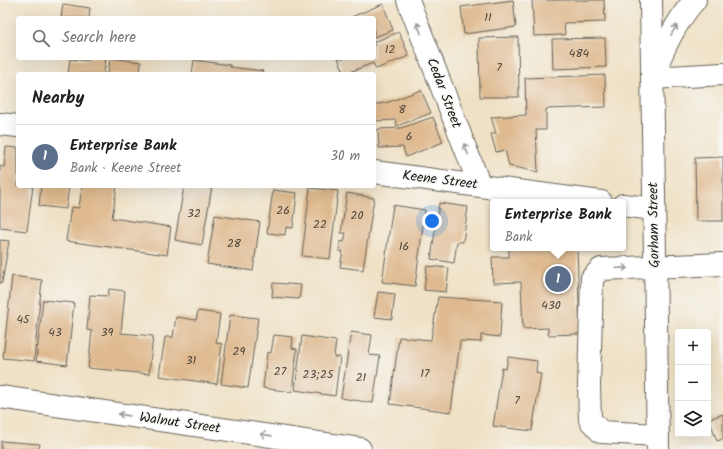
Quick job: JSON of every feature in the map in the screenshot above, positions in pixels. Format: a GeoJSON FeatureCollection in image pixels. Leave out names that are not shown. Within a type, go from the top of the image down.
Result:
{"type":"FeatureCollection","features":[{"type":"Feature","properties":{"kind":"main road","name":"Cedar Street"},"geometry":{"type":"LineString","coordinates":[[408,0],[480,186]]}},
{"type":"Feature","properties":{"kind":"main road","name":"Gorham Street"},"geometry":{"type":"LineString","coordinates":[[651,0],[653,209],[658,442]]}},
{"type":"Feature","properties":{"kind":"main road"},"geometry":{"type":"LineString","coordinates":[[695,0],[662,52],[652,78],[723,74]]}},
{"type":"Feature","properties":{"kind":"main road"},"geometry":{"type":"LineString","coordinates":[[0,124],[16,126]]}},
{"type":"Feature","properties":{"kind":"main road","name":"Keene Street"},"geometry":{"type":"LineString","coordinates":[[376,172],[578,199]]}},
{"type":"Feature","properties":{"kind":"main road"},"geometry":{"type":"LineString","coordinates":[[626,205],[653,209]]}},
{"type":"Feature","properties":{"kind":"main road"},"geometry":{"type":"LineString","coordinates":[[658,442],[601,432],[590,420],[589,385],[592,278],[601,269],[723,264]]}},
{"type":"Feature","properties":{"kind":"main road","name":"Walnut Street"},"geometry":{"type":"LineString","coordinates":[[0,397],[360,449]]}},
{"type":"Feature","properties":{"kind":"building"},"geometry":{"type":"Polygon","coordinates":[[[513,0],[516,27],[464,34],[461,7],[513,0]]]}},
{"type":"Feature","properties":{"kind":"building"},"geometry":{"type":"Polygon","coordinates":[[[532,0],[604,0],[605,22],[564,23],[565,35],[534,36],[532,0]]]}},
{"type":"Feature","properties":{"kind":"building"},"geometry":{"type":"Polygon","coordinates":[[[63,4],[90,8],[89,16],[61,16],[63,4]]]}},
{"type":"Feature","properties":{"kind":"building"},"geometry":{"type":"Polygon","coordinates":[[[383,4],[393,30],[376,36],[376,16],[354,16],[383,4]]]}},
{"type":"Feature","properties":{"kind":"building"},"geometry":{"type":"Polygon","coordinates":[[[399,32],[409,56],[376,69],[373,63],[350,72],[344,72],[339,60],[376,60],[376,41],[399,32]]]}},
{"type":"Feature","properties":{"kind":"building"},"geometry":{"type":"Polygon","coordinates":[[[518,37],[519,97],[480,97],[479,38],[518,37]]]}},
{"type":"Feature","properties":{"kind":"building"},"geometry":{"type":"Polygon","coordinates":[[[605,38],[606,67],[553,69],[552,39],[605,38]]]}},
{"type":"Feature","properties":{"kind":"building"},"geometry":{"type":"Polygon","coordinates":[[[70,60],[106,60],[104,72],[68,72],[70,60]]]}},
{"type":"Feature","properties":{"kind":"building"},"geometry":{"type":"Polygon","coordinates":[[[110,60],[141,62],[140,72],[108,72],[110,60]]]}},
{"type":"Feature","properties":{"kind":"building"},"geometry":{"type":"Polygon","coordinates":[[[194,60],[230,65],[230,67],[263,71],[263,72],[192,72],[194,60]]]}},
{"type":"Feature","properties":{"kind":"building"},"geometry":{"type":"Polygon","coordinates":[[[605,75],[606,107],[546,109],[546,130],[536,130],[538,172],[509,166],[505,150],[496,152],[491,134],[496,133],[491,117],[526,115],[525,78],[605,75]]]}},
{"type":"Feature","properties":{"kind":"building"},"geometry":{"type":"Polygon","coordinates":[[[421,90],[431,113],[397,126],[395,120],[376,121],[376,105],[389,102],[421,90]]]}},
{"type":"Feature","properties":{"kind":"building"},"geometry":{"type":"Polygon","coordinates":[[[433,117],[443,142],[406,157],[403,147],[379,148],[378,129],[401,128],[433,117]]]}},
{"type":"Feature","properties":{"kind":"building"},"geometry":{"type":"Polygon","coordinates":[[[6,147],[16,148],[16,188],[33,188],[27,231],[0,228],[0,166],[4,167],[6,147]]]}},
{"type":"Feature","properties":{"kind":"building"},"geometry":{"type":"Polygon","coordinates":[[[723,157],[723,221],[696,221],[695,158],[723,157]]]}},
{"type":"Feature","properties":{"kind":"building"},"geometry":{"type":"Polygon","coordinates":[[[41,188],[69,188],[66,209],[39,206],[41,188]]]}},
{"type":"Feature","properties":{"kind":"building"},"geometry":{"type":"Polygon","coordinates":[[[82,188],[117,188],[112,218],[171,227],[167,255],[66,241],[71,207],[79,208],[82,188]]]}},
{"type":"Feature","properties":{"kind":"building"},"geometry":{"type":"Polygon","coordinates":[[[184,188],[212,188],[202,245],[175,240],[184,188]]]}},
{"type":"Feature","properties":{"kind":"building"},"geometry":{"type":"Polygon","coordinates":[[[310,188],[338,191],[330,259],[302,256],[310,188]]]}},
{"type":"Feature","properties":{"kind":"building"},"geometry":{"type":"Polygon","coordinates":[[[273,190],[297,193],[293,228],[286,227],[285,235],[267,233],[273,190]]]}},
{"type":"Feature","properties":{"kind":"building"},"geometry":{"type":"Polygon","coordinates":[[[347,193],[374,198],[363,270],[340,267],[343,251],[339,251],[340,241],[344,242],[346,233],[341,233],[347,193]]]}},
{"type":"Feature","properties":{"kind":"building"},"geometry":{"type":"Polygon","coordinates":[[[439,203],[468,207],[463,242],[457,242],[454,263],[431,259],[439,203]]]}},
{"type":"Feature","properties":{"kind":"building"},"geometry":{"type":"Polygon","coordinates":[[[393,205],[425,210],[415,286],[382,282],[393,205]]]}},
{"type":"Feature","properties":{"kind":"building"},"geometry":{"type":"Polygon","coordinates":[[[215,215],[260,222],[253,271],[207,264],[215,215]]]}},
{"type":"Feature","properties":{"kind":"building"},"geometry":{"type":"Polygon","coordinates":[[[0,240],[9,241],[2,283],[0,283],[0,240]]]}},
{"type":"Feature","properties":{"kind":"building"},"geometry":{"type":"Polygon","coordinates":[[[509,251],[577,251],[580,334],[548,335],[548,328],[523,329],[521,282],[493,283],[492,257],[509,257],[509,251]]]}},
{"type":"Feature","properties":{"kind":"building"},"geometry":{"type":"Polygon","coordinates":[[[427,266],[449,268],[446,292],[424,290],[427,266]]]}},
{"type":"Feature","properties":{"kind":"building"},"geometry":{"type":"Polygon","coordinates":[[[12,276],[42,280],[34,361],[3,358],[12,276]]]}},
{"type":"Feature","properties":{"kind":"building"},"geometry":{"type":"Polygon","coordinates":[[[273,283],[301,285],[299,299],[272,297],[273,283]]]}},
{"type":"Feature","properties":{"kind":"building"},"geometry":{"type":"Polygon","coordinates":[[[109,289],[125,291],[121,333],[153,336],[149,374],[88,368],[92,331],[87,330],[90,295],[108,296],[109,289]]]}},
{"type":"Feature","properties":{"kind":"building"},"geometry":{"type":"Polygon","coordinates":[[[378,292],[395,294],[392,319],[374,317],[378,292]]]}},
{"type":"Feature","properties":{"kind":"building"},"geometry":{"type":"Polygon","coordinates":[[[438,297],[502,301],[500,337],[481,335],[481,342],[460,341],[451,412],[390,404],[399,337],[431,340],[438,297]]]}},
{"type":"Feature","properties":{"kind":"building"},"geometry":{"type":"Polygon","coordinates":[[[43,300],[74,303],[67,365],[36,361],[43,300]]]}},
{"type":"Feature","properties":{"kind":"building"},"geometry":{"type":"Polygon","coordinates":[[[198,311],[220,314],[216,343],[222,344],[217,384],[159,376],[165,337],[173,337],[176,317],[196,320],[198,311]]]}},
{"type":"Feature","properties":{"kind":"building"},"geometry":{"type":"Polygon","coordinates":[[[230,315],[258,318],[248,388],[221,384],[230,315]]]}},
{"type":"Feature","properties":{"kind":"building"},"geometry":{"type":"Polygon","coordinates":[[[351,332],[372,335],[369,355],[380,356],[373,403],[341,398],[351,332]]]}},
{"type":"Feature","properties":{"kind":"building"},"geometry":{"type":"Polygon","coordinates":[[[274,335],[293,337],[292,348],[297,349],[292,392],[263,388],[267,352],[271,353],[274,335]]]}},
{"type":"Feature","properties":{"kind":"building"},"geometry":{"type":"Polygon","coordinates":[[[302,336],[336,341],[334,357],[340,357],[335,396],[295,390],[302,336]]]}},
{"type":"Feature","properties":{"kind":"building"},"geometry":{"type":"Polygon","coordinates":[[[508,357],[537,361],[536,373],[541,374],[532,431],[493,426],[502,368],[506,369],[508,357]]]}},
{"type":"Feature","properties":{"kind":"building"},"geometry":{"type":"Polygon","coordinates":[[[723,414],[723,439],[717,441],[711,424],[711,418],[723,414]]]}},
{"type":"Feature","properties":{"kind":"building"},"geometry":{"type":"Polygon","coordinates":[[[1,441],[40,444],[39,449],[1,449],[1,441]]]}},
{"type":"Feature","properties":{"kind":"place","name":"Enterprise Bank"},"geometry":{"type":"Point","coordinates":[558,279]}}]}
